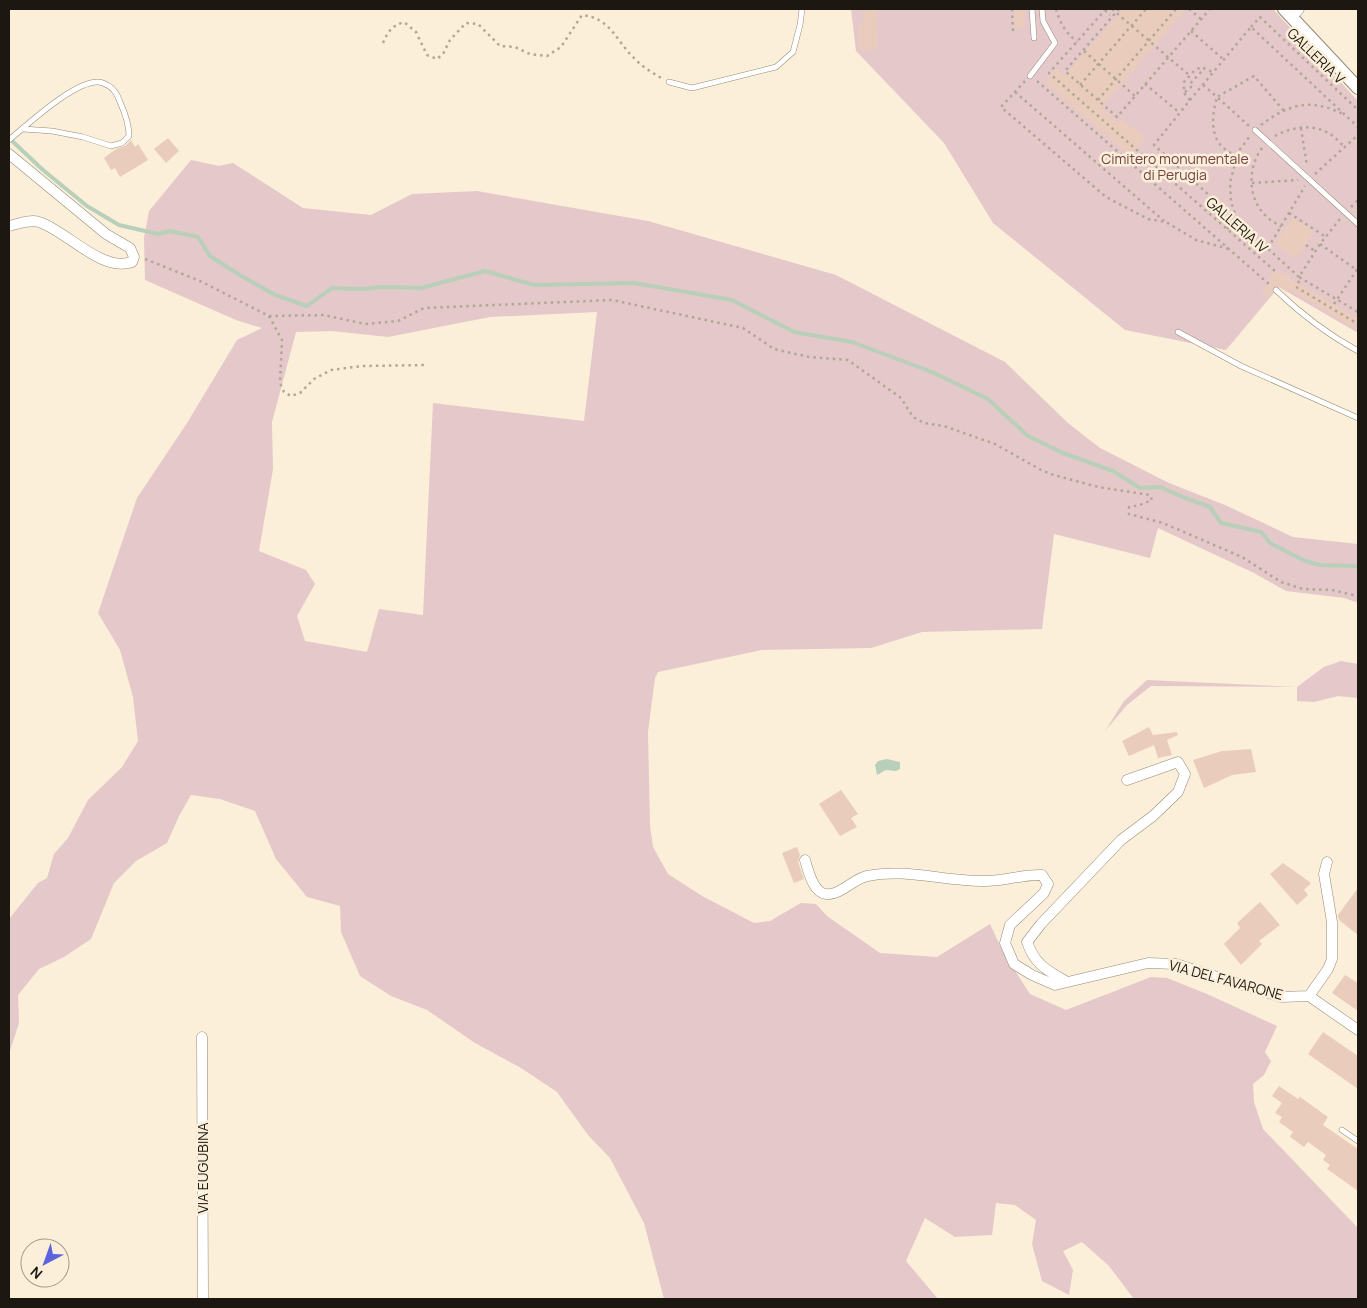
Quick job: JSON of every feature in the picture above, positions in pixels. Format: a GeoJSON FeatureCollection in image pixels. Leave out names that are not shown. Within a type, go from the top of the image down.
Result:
{"type":"FeatureCollection","features":[{"type":"Feature","properties":{"kind":"street"},"geometry":{"type":"LineString","coordinates":[[1292,12],[1358,88]]}},
{"type":"Feature","properties":{"kind":"street"},"geometry":{"type":"LineString","coordinates":[[9,154],[106,234],[130,248],[134,256],[132,262],[123,266],[104,260],[65,235],[38,221],[9,226]]}},
{"type":"Feature","properties":{"kind":"street"},"geometry":{"type":"LineString","coordinates":[[1067,982],[1041,967],[1031,954],[1027,942],[1041,924],[1121,840],[1153,816],[1178,792],[1185,774],[1178,762],[1127,780]]}},
{"type":"Feature","properties":{"kind":"street","name":"VIA DEL FAVARONE"},"geometry":{"type":"LineString","coordinates":[[804,860],[818,890],[824,894],[832,894],[865,876],[900,873],[934,878],[1004,881],[1027,875],[1042,875],[1048,884],[1044,893],[1010,925],[1005,943],[1014,964],[1032,975],[1055,984],[1148,963],[1176,964],[1281,997],[1309,996]]}},
{"type":"Feature","properties":{"kind":"street"},"geometry":{"type":"LineString","coordinates":[[1327,862],[1324,874],[1332,922],[1332,959],[1328,969],[1309,996],[1358,1030]]}},
{"type":"Feature","properties":{"kind":"street","name":"VIA EUGUBINA"},"geometry":{"type":"LineString","coordinates":[[202,1037],[203,1299]]}},
{"type":"Feature","properties":{"kind":"lane"},"geometry":{"type":"LineString","coordinates":[[669,82],[692,88],[776,67],[793,52],[802,9]]}},
{"type":"Feature","properties":{"kind":"lane"},"geometry":{"type":"LineString","coordinates":[[1032,9],[1034,38]]}},
{"type":"Feature","properties":{"kind":"lane"},"geometry":{"type":"LineString","coordinates":[[1030,76],[1055,43],[1043,21],[1042,9]]}},
{"type":"Feature","properties":{"kind":"lane"},"geometry":{"type":"LineString","coordinates":[[9,140],[58,99],[93,82],[102,82],[116,91],[129,127],[129,136],[122,143],[111,146],[83,136],[23,129]]}},
{"type":"Feature","properties":{"kind":"lane"},"geometry":{"type":"LineString","coordinates":[[1255,130],[1358,224]]}},
{"type":"Feature","properties":{"kind":"lane"},"geometry":{"type":"LineString","coordinates":[[1276,290],[1302,314],[1334,338],[1358,351]]}},
{"type":"Feature","properties":{"kind":"lane"},"geometry":{"type":"LineString","coordinates":[[1178,332],[1241,366],[1358,418]]}},
{"type":"Feature","properties":{"kind":"lane"},"geometry":{"type":"LineString","coordinates":[[1342,1130],[1358,1141]]}},
{"type":"Feature","properties":{"kind":"path"},"geometry":{"type":"LineString","coordinates":[[1012,9],[1014,32]]}},
{"type":"Feature","properties":{"kind":"path"},"geometry":{"type":"LineString","coordinates":[[1056,9],[1060,23],[1077,42],[1104,9],[1110,15]]}},
{"type":"Feature","properties":{"kind":"path"},"geometry":{"type":"LineString","coordinates":[[1112,9],[1190,76]]}},
{"type":"Feature","properties":{"kind":"path"},"geometry":{"type":"LineString","coordinates":[[1119,9],[1065,71],[1117,117],[1210,9]]}},
{"type":"Feature","properties":{"kind":"path"},"geometry":{"type":"LineString","coordinates":[[1080,85],[1146,9]]}},
{"type":"Feature","properties":{"kind":"path"},"geometry":{"type":"LineString","coordinates":[[1098,100],[1176,9]]}},
{"type":"Feature","properties":{"kind":"path"},"geometry":{"type":"LineString","coordinates":[[1189,9],[1201,19]]}},
{"type":"Feature","properties":{"kind":"path"},"geometry":{"type":"LineString","coordinates":[[383,43],[386,34],[394,26],[404,22],[416,32],[427,55],[437,59],[443,54],[450,40],[466,24],[478,24],[500,46],[515,47],[530,54],[547,56],[560,47],[582,16],[593,16],[609,26],[634,59],[669,82]]}},
{"type":"Feature","properties":{"kind":"path","name":"GALLERIA V"},"geometry":{"type":"LineString","coordinates":[[1252,27],[1260,17],[1358,110]]}},
{"type":"Feature","properties":{"kind":"path"},"geometry":{"type":"LineString","coordinates":[[1358,127],[1252,27],[1212,72],[1154,145],[1300,278],[1358,312]]}},
{"type":"Feature","properties":{"kind":"path"},"geometry":{"type":"LineString","coordinates":[[1191,31],[1224,60]]}},
{"type":"Feature","properties":{"kind":"path","name":"GALLERIA IV"},"geometry":{"type":"LineString","coordinates":[[1077,42],[1049,73],[1276,272]]}},
{"type":"Feature","properties":{"kind":"path"},"geometry":{"type":"LineString","coordinates":[[1083,50],[1136,96]]}},
{"type":"Feature","properties":{"kind":"path"},"geometry":{"type":"LineString","coordinates":[[1190,100],[1184,93],[1184,82],[1201,67],[1212,72]]}},
{"type":"Feature","properties":{"kind":"path"},"geometry":{"type":"LineString","coordinates":[[1184,93],[1203,72]]}},
{"type":"Feature","properties":{"kind":"path"},"geometry":{"type":"LineString","coordinates":[[1166,222],[1148,219],[1106,197],[1002,107],[1030,76],[1276,290]]}},
{"type":"Feature","properties":{"kind":"path"},"geometry":{"type":"LineString","coordinates":[[1237,156],[1225,150],[1214,134],[1213,111],[1217,97],[1254,76],[1284,111]]}},
{"type":"Feature","properties":{"kind":"path"},"geometry":{"type":"LineString","coordinates":[[1146,84],[1180,113]]}},
{"type":"Feature","properties":{"kind":"path"},"geometry":{"type":"LineString","coordinates":[[1203,84],[1255,130]]}},
{"type":"Feature","properties":{"kind":"path"},"geometry":{"type":"LineString","coordinates":[[1016,92],[1166,222],[1196,240],[1229,250]]}},
{"type":"Feature","properties":{"kind":"path"},"geometry":{"type":"LineString","coordinates":[[1298,283],[1320,244],[1358,200]]}},
{"type":"Feature","properties":{"kind":"path"},"geometry":{"type":"LineString","coordinates":[[1289,213],[1326,236]]}},
{"type":"Feature","properties":{"kind":"path"},"geometry":{"type":"LineString","coordinates":[[1227,230],[1232,223]]}},
{"type":"Feature","properties":{"kind":"path"},"geometry":{"type":"LineString","coordinates":[[1320,244],[1358,270],[1336,298],[1334,304]]}},
{"type":"Feature","properties":{"kind":"path"},"geometry":{"type":"LineString","coordinates":[[1306,245],[1315,251]]}},
{"type":"Feature","properties":{"kind":"path"},"geometry":{"type":"LineString","coordinates":[[134,256],[188,275],[269,316],[324,315],[365,324],[398,321],[424,308],[612,300],[743,328],[774,349],[809,357],[848,360],[901,398],[912,417],[924,423],[944,426],[995,444],[1041,470],[1054,475],[1098,487],[1150,494],[1152,500],[1129,507],[1129,514],[1162,523],[1242,557],[1282,582],[1303,589],[1332,590],[1358,596]]}},
{"type":"Feature","properties":{"kind":"path"},"geometry":{"type":"LineString","coordinates":[[1296,287],[1358,324]]}},
{"type":"Feature","properties":{"kind":"path"},"geometry":{"type":"LineString","coordinates":[[269,316],[282,340],[280,383],[284,392],[291,396],[300,393],[314,379],[331,370],[362,366],[426,365]]}},
{"type":"Feature","properties":{"kind":"green space","name":"Cimitero monumentale di Perugia"},"geometry":{"type":"Polygon","coordinates":[[[851,9],[1273,9],[1358,101],[1358,333],[1279,287],[1226,350],[1125,330],[993,223],[944,143],[856,51],[851,9]]]}},
{"type":"Feature","properties":{"kind":"green space"},"geometry":{"type":"Polygon","coordinates":[[[191,160],[219,166],[233,163],[303,208],[371,215],[412,194],[477,191],[648,221],[836,275],[1005,362],[1068,423],[1100,448],[1169,483],[1225,505],[1293,537],[1358,544],[1358,603],[1344,598],[1286,591],[1254,573],[1158,528],[1150,558],[1054,534],[1042,629],[922,632],[871,648],[762,650],[658,672],[655,678],[648,732],[650,826],[653,847],[668,874],[702,896],[754,923],[770,921],[801,903],[816,904],[827,916],[880,953],[937,957],[990,924],[1003,952],[1030,994],[1066,1010],[1151,977],[1167,978],[1277,1026],[1265,1052],[1271,1061],[1264,1075],[1253,1084],[1254,1102],[1263,1129],[1358,1228],[1358,1299],[1134,1299],[1109,1266],[1082,1242],[1063,1251],[1073,1270],[1069,1295],[1042,1281],[1032,1244],[1036,1220],[1015,1205],[996,1203],[992,1235],[955,1237],[925,1218],[906,1261],[938,1299],[664,1299],[644,1223],[610,1158],[588,1135],[557,1092],[521,1068],[475,1043],[427,1010],[391,996],[360,976],[341,932],[340,906],[307,897],[276,859],[255,811],[220,799],[191,795],[167,843],[136,861],[114,883],[91,939],[64,957],[39,969],[18,995],[19,1023],[9,1054],[9,919],[38,883],[47,878],[54,854],[68,838],[88,800],[122,767],[138,741],[133,697],[120,650],[98,613],[137,498],[187,423],[237,340],[262,328],[236,320],[145,280],[144,238],[149,211],[191,160]],[[597,312],[490,317],[388,337],[332,331],[296,332],[272,422],[273,469],[259,551],[306,570],[315,584],[297,616],[305,641],[367,652],[379,609],[423,615],[433,403],[584,421],[597,312]]]}},
{"type":"Feature","properties":{"kind":"green space"},"geometry":{"type":"Polygon","coordinates":[[[1341,661],[1358,664],[1358,698],[1338,696],[1314,702],[1297,701],[1297,687],[1324,667],[1341,661]]]}},
{"type":"Feature","properties":{"kind":"green space"},"geometry":{"type":"Polygon","coordinates":[[[1147,680],[1297,687],[1151,686],[1127,705],[1105,731],[1124,701],[1147,680]]]}},
{"type":"Feature","properties":{"kind":"shaded area"},"geometry":{"type":"Polygon","coordinates":[[[887,759],[900,762],[900,769],[896,771],[886,770],[877,775],[875,765],[878,761],[887,759]]]}},
{"type":"Feature","properties":{"kind":"building"},"geometry":{"type":"Polygon","coordinates":[[[863,9],[876,9],[878,49],[859,50],[858,25],[864,24],[863,9]]]}},
{"type":"Feature","properties":{"kind":"building"},"geometry":{"type":"Polygon","coordinates":[[[1014,9],[1024,9],[1025,28],[1015,29],[1014,9]]]}},
{"type":"Feature","properties":{"kind":"building"},"geometry":{"type":"Polygon","coordinates":[[[1123,9],[1186,9],[1101,108],[1118,122],[1121,119],[1145,138],[1130,156],[1045,82],[1056,69],[1064,76],[1123,9]]]}},
{"type":"Feature","properties":{"kind":"building"},"geometry":{"type":"Polygon","coordinates":[[[168,138],[179,151],[166,163],[154,149],[168,138]]]}},
{"type":"Feature","properties":{"kind":"building"},"geometry":{"type":"Polygon","coordinates":[[[131,140],[135,147],[138,144],[148,160],[120,177],[115,168],[111,170],[104,158],[116,149],[125,146],[131,140]]]}},
{"type":"Feature","properties":{"kind":"building"},"geometry":{"type":"Polygon","coordinates":[[[1293,217],[1314,231],[1298,257],[1293,257],[1275,245],[1293,217]]]}},
{"type":"Feature","properties":{"kind":"building"},"geometry":{"type":"Polygon","coordinates":[[[1274,269],[1281,274],[1283,272],[1294,281],[1358,319],[1358,330],[1289,289],[1287,292],[1274,286],[1272,289],[1273,293],[1269,298],[1261,291],[1272,279],[1269,277],[1274,269]]]}},
{"type":"Feature","properties":{"kind":"building"},"geometry":{"type":"Polygon","coordinates":[[[1149,727],[1153,735],[1177,732],[1178,735],[1167,740],[1172,755],[1158,758],[1154,745],[1129,756],[1122,741],[1149,727]]]}},
{"type":"Feature","properties":{"kind":"building"},"geometry":{"type":"Polygon","coordinates":[[[1251,749],[1256,772],[1232,775],[1204,788],[1193,760],[1222,751],[1251,749]]]}},
{"type":"Feature","properties":{"kind":"building"},"geometry":{"type":"Polygon","coordinates":[[[841,790],[858,814],[851,818],[857,827],[840,836],[819,804],[841,790]]]}},
{"type":"Feature","properties":{"kind":"building"},"geometry":{"type":"Polygon","coordinates":[[[797,847],[800,855],[798,862],[804,879],[794,883],[782,853],[797,847]]]}},
{"type":"Feature","properties":{"kind":"building"},"geometry":{"type":"Polygon","coordinates":[[[1283,863],[1311,883],[1304,890],[1308,895],[1297,905],[1270,874],[1283,863]]]}},
{"type":"Feature","properties":{"kind":"building"},"geometry":{"type":"Polygon","coordinates":[[[1358,888],[1358,935],[1339,920],[1338,915],[1358,888]]]}},
{"type":"Feature","properties":{"kind":"building"},"geometry":{"type":"Polygon","coordinates":[[[1260,902],[1280,925],[1259,941],[1262,944],[1241,965],[1224,944],[1240,928],[1237,923],[1260,902]]]}},
{"type":"Feature","properties":{"kind":"building"},"geometry":{"type":"Polygon","coordinates":[[[1345,975],[1358,983],[1358,1011],[1332,993],[1345,975]]]}},
{"type":"Feature","properties":{"kind":"building"},"geometry":{"type":"Polygon","coordinates":[[[1323,1032],[1358,1056],[1358,1089],[1308,1054],[1323,1032]]]}},
{"type":"Feature","properties":{"kind":"building"},"geometry":{"type":"Polygon","coordinates":[[[1279,1086],[1298,1099],[1300,1097],[1328,1117],[1323,1125],[1358,1149],[1358,1191],[1327,1169],[1330,1165],[1323,1160],[1326,1155],[1308,1142],[1304,1147],[1290,1137],[1293,1132],[1279,1122],[1282,1117],[1275,1113],[1282,1103],[1272,1096],[1279,1086]]]}},
{"type":"Feature","properties":{"kind":"waterway"},"geometry":{"type":"LineString","coordinates":[[9,138],[43,170],[87,206],[119,225],[158,234],[170,231],[198,237],[210,256],[238,274],[275,295],[307,306],[332,288],[421,288],[485,271],[534,285],[634,283],[732,300],[794,332],[852,342],[932,372],[988,399],[1028,436],[1063,453],[1113,471],[1140,488],[1160,487],[1210,507],[1221,523],[1261,532],[1270,543],[1303,560],[1319,565],[1358,566]]}}]}
